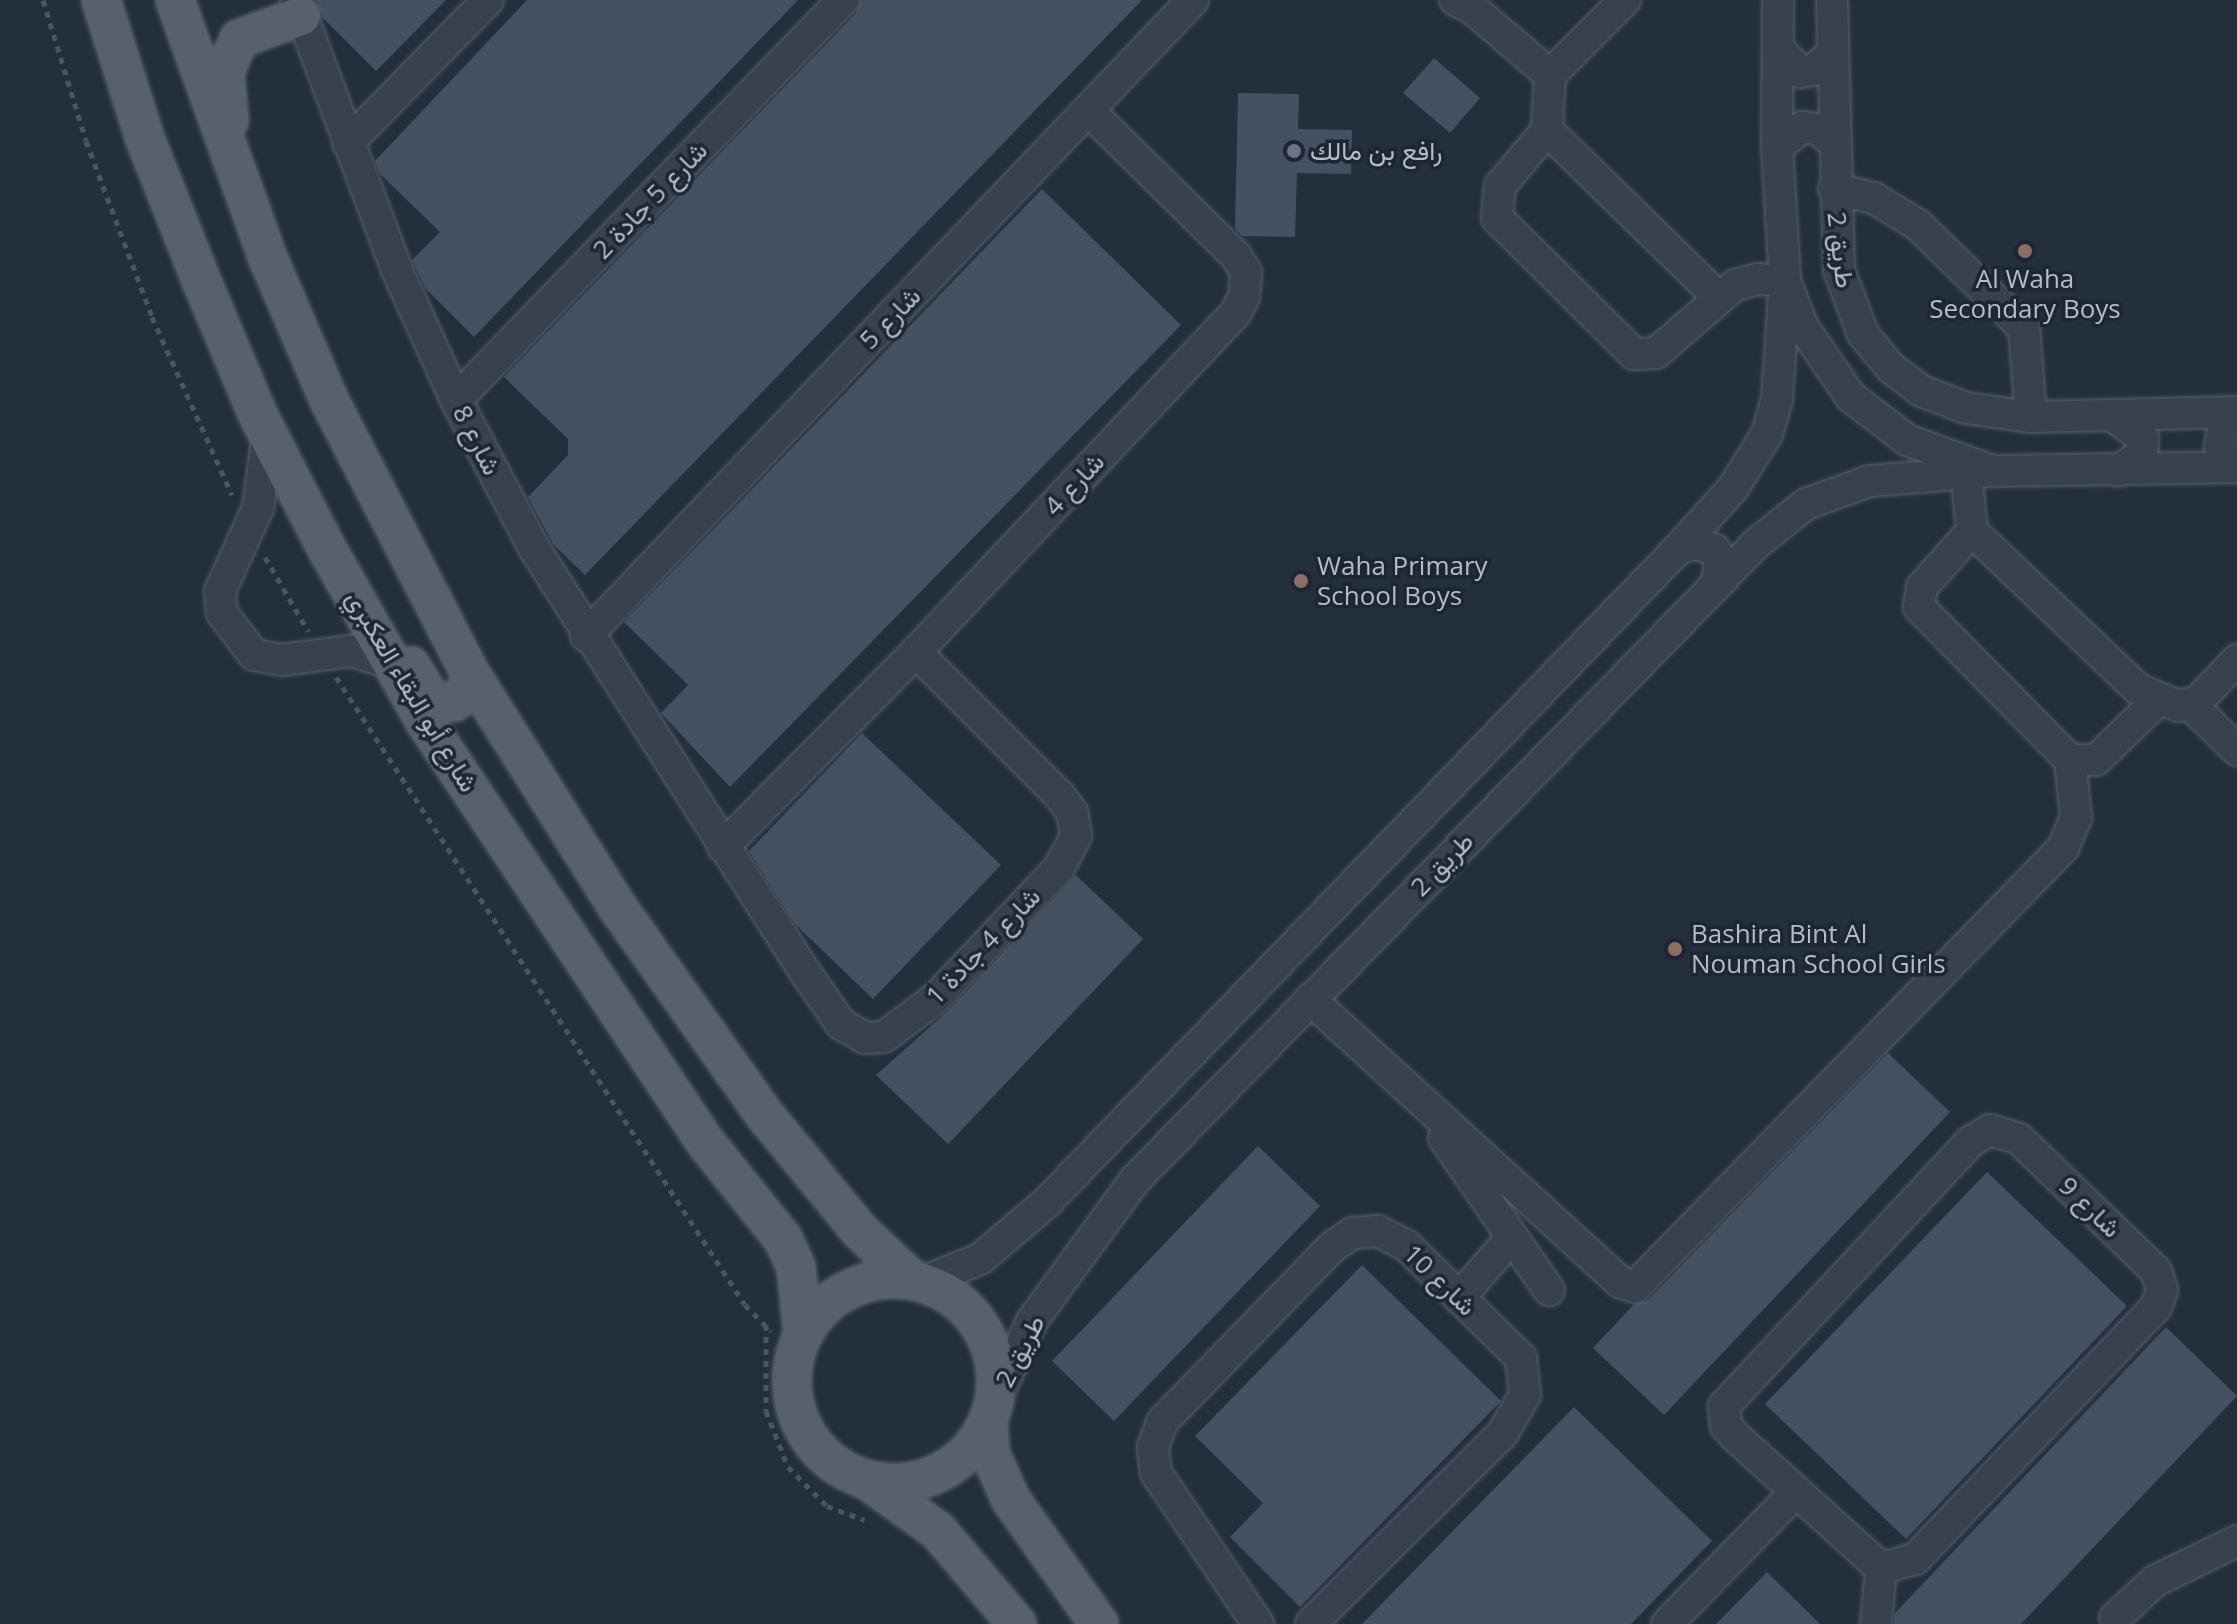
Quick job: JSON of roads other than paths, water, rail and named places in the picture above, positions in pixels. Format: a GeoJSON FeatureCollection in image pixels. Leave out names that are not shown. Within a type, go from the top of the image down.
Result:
{"type":"FeatureCollection","features":[{"type":"Feature","properties":{"kind":"main road","name":"شارع أبو البقاء العكبري"},"geometry":{"type":"LineString","coordinates":[[101,0],[145,139],[268,434],[327,549],[424,720],[706,1143],[783,1239],[796,1267],[787,1324]]}},
{"type":"Feature","properties":{"kind":"main road"},"geometry":{"type":"LineString","coordinates":[[175,0],[238,179],[329,400],[394,535],[470,673],[616,905],[763,1113],[825,1192],[918,1281],[951,1295],[974,1315],[989,1342],[997,1371],[991,1412],[990,1453],[1011,1500],[1099,1624]]}},
{"type":"Feature","properties":{"kind":"main road"},"geometry":{"type":"LineString","coordinates":[[238,179],[226,86],[229,55],[239,39],[298,8]]}},
{"type":"Feature","properties":{"kind":"main road"},"geometry":{"type":"LineString","coordinates":[[327,549],[355,570],[429,696],[454,702],[467,692],[470,673]]}},
{"type":"Feature","properties":{"kind":"main road"},"geometry":{"type":"LineString","coordinates":[[918,1281],[880,1280],[849,1289],[823,1308],[787,1324],[792,1377],[804,1430],[820,1453],[867,1480],[938,1531],[1017,1624]]}},
{"type":"Feature","properties":{"kind":"main road"},"geometry":{"type":"LineString","coordinates":[[867,1480],[896,1484],[951,1467],[991,1412]]}},
{"type":"Feature","properties":{"kind":"street"},"geometry":{"type":"LineString","coordinates":[[348,143],[488,0]]}},
{"type":"Feature","properties":{"kind":"street","name":"شارع 5 جادة 2"},"geometry":{"type":"LineString","coordinates":[[456,400],[843,0]]}},
{"type":"Feature","properties":{"kind":"street","name":"شارع 5"},"geometry":{"type":"LineString","coordinates":[[586,636],[1193,0]]}},
{"type":"Feature","properties":{"kind":"street"},"geometry":{"type":"LineString","coordinates":[[1625,0],[1550,75],[1547,130],[1500,186],[1497,218],[1634,354],[1656,353],[1718,297],[1744,281],[1785,281]]}},
{"type":"Feature","properties":{"kind":"street","name":"طريق 2"},"geometry":{"type":"LineString","coordinates":[[918,1281],[980,1259],[1046,1203],[1322,913],[1679,548],[1733,488],[1767,434],[1777,400],[1785,281],[1777,147],[1778,0]]}},
{"type":"Feature","properties":{"kind":"street","name":"طريق 2"},"geometry":{"type":"LineString","coordinates":[[1832,0],[1834,189],[1839,270],[1849,306],[1891,368],[1922,391],[1966,408],[2031,417],[2117,419],[2237,413]]}},
{"type":"Feature","properties":{"kind":"street"},"geometry":{"type":"LineString","coordinates":[[1470,3],[1550,75]]}},
{"type":"Feature","properties":{"kind":"street","name":"شارع 8"},"geometry":{"type":"LineString","coordinates":[[298,8],[397,270],[456,400],[586,636],[723,847]]}},
{"type":"Feature","properties":{"kind":"street"},"geometry":{"type":"LineString","coordinates":[[1778,48],[1800,72],[1813,70],[1833,53]]}},
{"type":"Feature","properties":{"kind":"street","name":"شارع 4"},"geometry":{"type":"LineString","coordinates":[[723,847],[916,652],[1236,312],[1244,297],[1246,272],[1236,256],[1089,111]]}},
{"type":"Feature","properties":{"kind":"street"},"geometry":{"type":"LineString","coordinates":[[1777,147],[1803,127],[1818,129],[1833,142]]}},
{"type":"Feature","properties":{"kind":"street"},"geometry":{"type":"LineString","coordinates":[[1547,130],[1718,297]]}},
{"type":"Feature","properties":{"kind":"street"},"geometry":{"type":"LineString","coordinates":[[1834,189],[1874,198],[1918,225],[2024,328],[2031,417]]}},
{"type":"Feature","properties":{"kind":"street","name":"طريق 2"},"geometry":{"type":"LineString","coordinates":[[1785,281],[1823,361],[1865,411],[1907,440],[1980,471]]}},
{"type":"Feature","properties":{"kind":"street"},"geometry":{"type":"LineString","coordinates":[[2237,413],[2222,435],[2220,447],[2237,467]]}},
{"type":"Feature","properties":{"kind":"street"},"geometry":{"type":"LineString","coordinates":[[2117,419],[2143,438],[2142,454],[2119,471]]}},
{"type":"Feature","properties":{"kind":"street"},"geometry":{"type":"LineString","coordinates":[[268,434],[258,508],[220,591],[222,613],[254,655],[282,660],[351,651],[391,663]]}},
{"type":"Feature","properties":{"kind":"street","name":"طريق 2"},"geometry":{"type":"LineString","coordinates":[[991,1412],[1032,1321],[1095,1229],[1135,1180],[1787,516],[1816,499],[1882,479],[1980,471],[2237,467]]}},
{"type":"Feature","properties":{"kind":"street"},"geometry":{"type":"LineString","coordinates":[[1310,999],[1621,1283],[1635,1287],[2063,848],[2076,818],[2070,760],[1919,607],[1922,587],[1972,531],[1980,471]]}},
{"type":"Feature","properties":{"kind":"street"},"geometry":{"type":"LineString","coordinates":[[1972,531],[2157,701],[2190,704],[2237,750]]}},
{"type":"Feature","properties":{"kind":"street"},"geometry":{"type":"LineString","coordinates":[[1679,548],[1697,544],[1715,550],[1720,559],[1717,584]]}},
{"type":"Feature","properties":{"kind":"street","name":"شارع 4 جادة 1"},"geometry":{"type":"LineString","coordinates":[[723,847],[805,972],[851,1032],[884,1037],[936,998],[1059,868],[1076,836],[1072,812],[1060,796],[916,652]]}},
{"type":"Feature","properties":{"kind":"street"},"geometry":{"type":"LineString","coordinates":[[2190,704],[2237,660]]}},
{"type":"Feature","properties":{"kind":"street"},"geometry":{"type":"LineString","coordinates":[[2070,760],[2096,760],[2157,701]]}},
{"type":"Feature","properties":{"kind":"street"},"geometry":{"type":"LineString","coordinates":[[1322,913],[1321,935],[1330,949],[1339,954],[1359,949]]}},
{"type":"Feature","properties":{"kind":"street"},"geometry":{"type":"LineString","coordinates":[[1413,1094],[1549,1290]]}},
{"type":"Feature","properties":{"kind":"street","name":"شارع 9"},"geometry":{"type":"LineString","coordinates":[[1990,1130],[2019,1139],[2156,1271],[2160,1298],[1915,1559],[1881,1568],[1795,1493],[1726,1426],[1724,1406],[1970,1142],[1990,1130]]}},
{"type":"Feature","properties":{"kind":"street","name":"شارع 10"},"geometry":{"type":"LineString","coordinates":[[1258,1624],[1156,1473],[1153,1447],[1162,1422],[1332,1247],[1353,1233],[1390,1235],[1521,1358],[1527,1379],[1517,1415],[1311,1624]]}},
{"type":"Feature","properties":{"kind":"street"},"geometry":{"type":"LineString","coordinates":[[1459,1298],[1512,1237]]}},
{"type":"Feature","properties":{"kind":"street"},"geometry":{"type":"LineString","coordinates":[[1667,1624],[1795,1493]]}},
{"type":"Feature","properties":{"kind":"street"},"geometry":{"type":"LineString","coordinates":[[2115,1618],[2155,1581],[2237,1541]]}},
{"type":"Feature","properties":{"kind":"street"},"geometry":{"type":"LineString","coordinates":[[1876,1624],[1881,1568]]}},
{"type":"Feature","properties":{"kind":"place","name":"رافع بن مالك"},"geometry":{"type":"Point","coordinates":[1294,151]}},
{"type":"Feature","properties":{"kind":"place","name":"Al Waha Secondary Boys"},"geometry":{"type":"Point","coordinates":[2025,251]}},
{"type":"Feature","properties":{"kind":"place","name":"Waha Primary School Boys"},"geometry":{"type":"Point","coordinates":[1301,581]}},
{"type":"Feature","properties":{"kind":"place","name":"Bashira Bint Al Nouman School Girls"},"geometry":{"type":"Point","coordinates":[1675,949]}}]}
